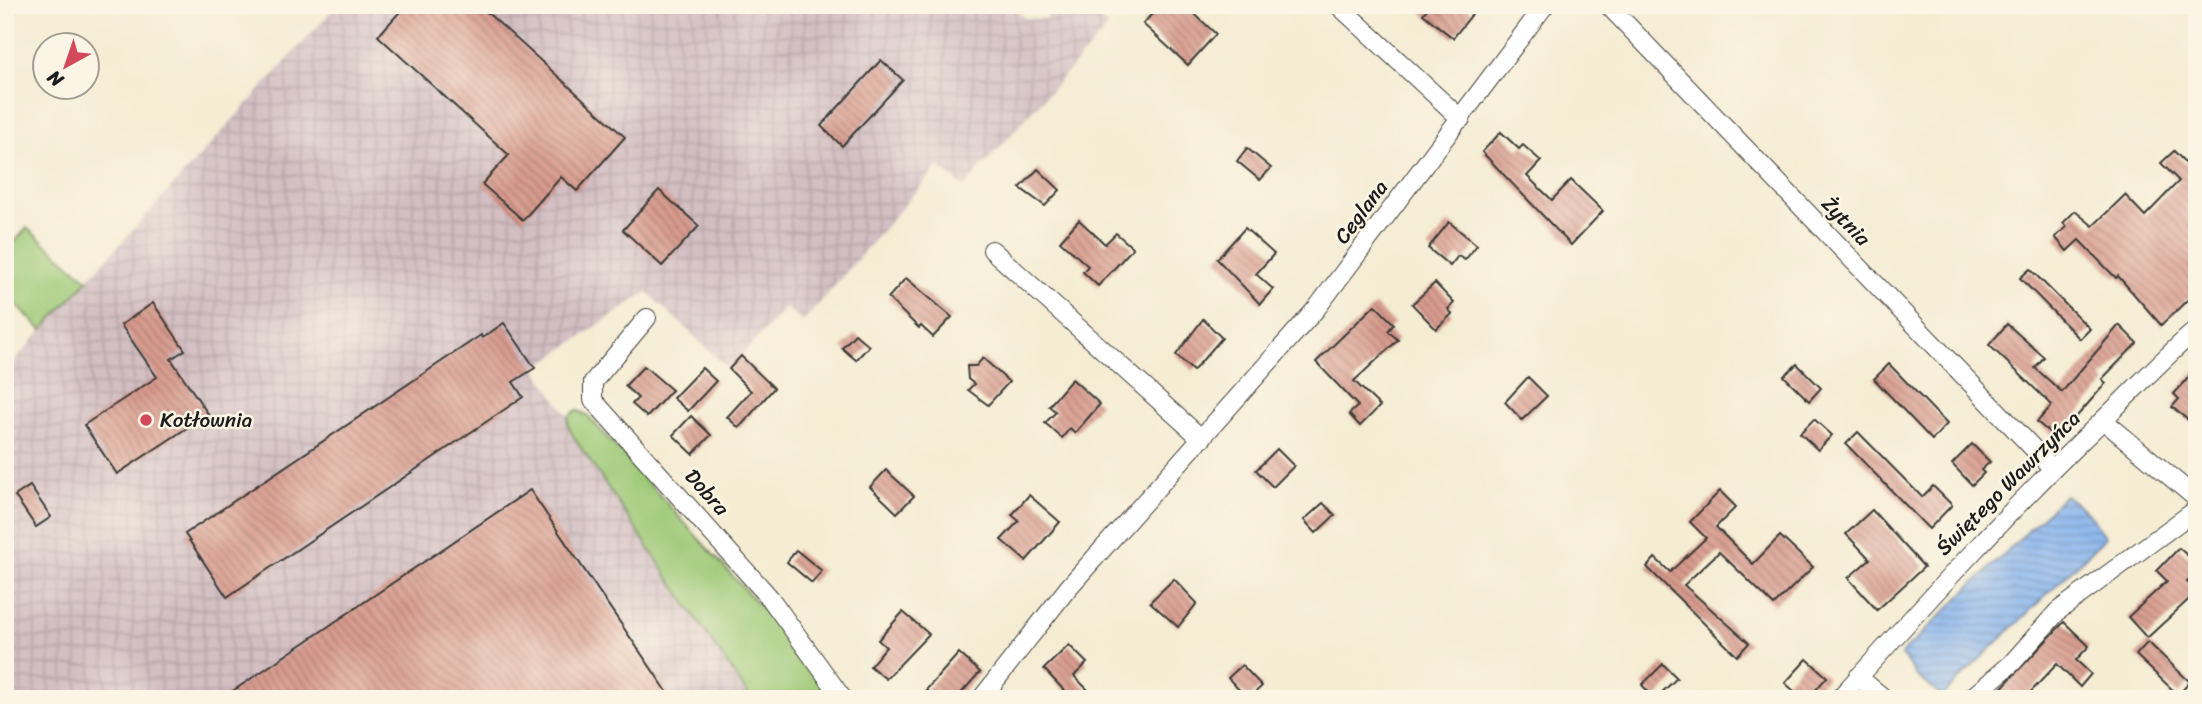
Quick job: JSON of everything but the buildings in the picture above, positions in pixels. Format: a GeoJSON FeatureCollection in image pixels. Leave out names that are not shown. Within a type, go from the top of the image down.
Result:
{"type":"FeatureCollection","features":[{"type":"Feature","properties":{"kind":"street"},"geometry":{"type":"LineString","coordinates":[[1338,5],[1461,119]]}},
{"type":"Feature","properties":{"kind":"street","name":"Ceglana"},"geometry":{"type":"LineString","coordinates":[[981,699],[1068,588],[1316,309],[1545,5]]}},
{"type":"Feature","properties":{"kind":"street","name":"Żytnia"},"geometry":{"type":"LineString","coordinates":[[1608,5],[2052,468]]}},
{"type":"Feature","properties":{"kind":"street"},"geometry":{"type":"LineString","coordinates":[[992,250],[1202,439]]}},
{"type":"Feature","properties":{"kind":"street","name":"Dobra"},"geometry":{"type":"LineString","coordinates":[[647,318],[593,382],[593,400],[771,598],[843,699]]}},
{"type":"Feature","properties":{"kind":"street","name":"Świętego Wawrzyńca"},"geometry":{"type":"LineString","coordinates":[[1839,699],[1927,597],[2052,468],[2162,359],[2197,329]]}},
{"type":"Feature","properties":{"kind":"street"},"geometry":{"type":"LineString","coordinates":[[2103,420],[2197,499]]}},
{"type":"Feature","properties":{"kind":"street"},"geometry":{"type":"LineString","coordinates":[[1970,699],[2012,663],[2058,611],[2197,509]]}},
{"type":"Feature","properties":{"kind":"street"},"geometry":{"type":"LineString","coordinates":[[1858,677],[1885,699]]}},
{"type":"Feature","properties":{"kind":"shaded area"},"geometry":{"type":"Polygon","coordinates":[[[337,5],[1010,5],[1025,18],[1045,19],[1059,5],[1084,5],[1108,27],[964,187],[938,166],[803,322],[786,307],[729,369],[647,292],[535,368],[570,419],[807,699],[5,699],[5,371],[337,5]]]}},
{"type":"Feature","properties":{"kind":"green space"},"geometry":{"type":"Polygon","coordinates":[[[27,228],[88,280],[42,330],[5,294],[5,253],[27,228]]]}},
{"type":"Feature","properties":{"kind":"green space"},"geometry":{"type":"Polygon","coordinates":[[[577,410],[588,416],[776,624],[833,699],[751,699],[573,436],[568,425],[569,416],[577,410]]]}},
{"type":"Feature","properties":{"kind":"water"},"geometry":{"type":"Polygon","coordinates":[[[2065,495],[2087,512],[2106,537],[1942,696],[1917,676],[1901,654],[2065,495]]]}},
{"type":"Feature","properties":{"kind":"place","name":"Kotłownia"},"geometry":{"type":"Point","coordinates":[146,420]}}]}
